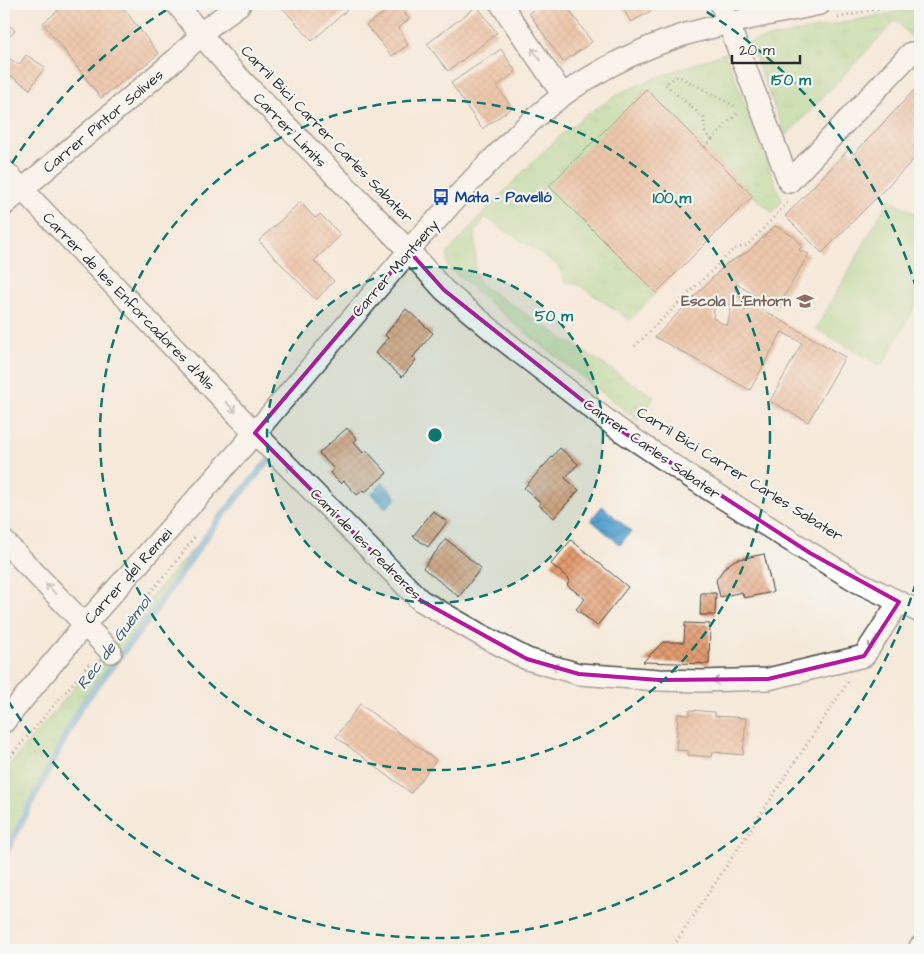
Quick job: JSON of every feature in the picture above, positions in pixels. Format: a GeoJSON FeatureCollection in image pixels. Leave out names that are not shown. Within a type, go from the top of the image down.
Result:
{"type":"FeatureCollection","features":[{"type":"Feature","properties":{"kind":"street","name":"Carrer Límits"},"geometry":{"type":"LineString","coordinates":[[177,4],[229,67],[409,251]]}},
{"type":"Feature","properties":{"kind":"street","name":"Carrer Pintor Solives"},"geometry":{"type":"LineString","coordinates":[[4,205],[175,60],[209,27],[240,4]]}},
{"type":"Feature","properties":{"kind":"street"},"geometry":{"type":"LineString","coordinates":[[501,4],[563,95]]}},
{"type":"Feature","properties":{"kind":"street"},"geometry":{"type":"LineString","coordinates":[[721,4],[789,182],[911,53]]}},
{"type":"Feature","properties":{"kind":"street","name":"Carrer Montseny"},"geometry":{"type":"LineString","coordinates":[[255,433],[415,242],[469,183],[563,95],[610,66],[641,51],[679,37],[820,4]]}},
{"type":"Feature","properties":{"kind":"street","name":"Carrer de les Enforcadores d'Alls"},"geometry":{"type":"LineString","coordinates":[[4,170],[255,433]]}},
{"type":"Feature","properties":{"kind":"street","name":"Carrer Carles Sabater"},"geometry":{"type":"LineString","coordinates":[[409,251],[444,290],[506,342],[618,428],[707,488],[810,553],[858,582],[920,612]]}},
{"type":"Feature","properties":{"kind":"street","name":"Carrer del Remei"},"geometry":{"type":"LineString","coordinates":[[4,722],[85,624],[255,433]]}},
{"type":"Feature","properties":{"kind":"street","name":"Camí de les Pedreres"},"geometry":{"type":"LineString","coordinates":[[255,433],[420,600],[527,659],[578,674],[702,681],[768,679],[864,656]]}},
{"type":"Feature","properties":{"kind":"street"},"geometry":{"type":"LineString","coordinates":[[4,541],[108,649]]}},
{"type":"Feature","properties":{"kind":"street"},"geometry":{"type":"LineString","coordinates":[[864,656],[899,602]]}},
{"type":"Feature","properties":{"kind":"path"},"geometry":{"type":"LineString","coordinates":[[837,18],[896,4]]}},
{"type":"Feature","properties":{"kind":"path"},"geometry":{"type":"LineString","coordinates":[[712,140],[704,131],[704,118],[665,84],[678,76],[740,110]]}},
{"type":"Feature","properties":{"kind":"path"},"geometry":{"type":"LineString","coordinates":[[705,147],[735,115]]}},
{"type":"Feature","properties":{"kind":"path"},"geometry":{"type":"LineString","coordinates":[[635,346],[734,249],[748,245],[794,195],[789,182]]}},
{"type":"Feature","properties":{"kind":"path"},"geometry":{"type":"LineString","coordinates":[[4,764],[108,649],[199,531]]}},
{"type":"Feature","properties":{"kind":"path"},"geometry":{"type":"LineString","coordinates":[[671,950],[864,656]]}},
{"type":"Feature","properties":{"kind":"highlighted area"},"geometry":{"type":"Polygon","coordinates":[[[409,251],[444,290],[617,428],[810,553],[899,602],[864,656],[768,679],[659,680],[579,674],[527,659],[420,600],[255,433],[409,251]]]}},
{"type":"Feature","properties":{"kind":"green space"},"geometry":{"type":"Polygon","coordinates":[[[920,7],[920,47],[896,20],[786,136],[749,42],[920,7]]]}},
{"type":"Feature","properties":{"kind":"green space"},"geometry":{"type":"Polygon","coordinates":[[[725,53],[782,201],[772,212],[753,196],[646,89],[549,186],[656,293],[630,320],[581,286],[565,281],[558,265],[485,217],[475,232],[475,271],[478,283],[654,397],[639,421],[518,326],[447,266],[448,253],[525,170],[583,117],[622,92],[725,53]]]}},
{"type":"Feature","properties":{"kind":"green space"},"geometry":{"type":"Polygon","coordinates":[[[889,199],[920,216],[920,297],[882,366],[816,329],[889,199]]]}},
{"type":"Feature","properties":{"kind":"green space"},"geometry":{"type":"Polygon","coordinates":[[[215,524],[151,616],[81,706],[4,856],[4,771],[215,524]]]}},
{"type":"Feature","properties":{"kind":"water"},"geometry":{"type":"Polygon","coordinates":[[[383,482],[397,498],[386,508],[371,494],[383,482]]]}},
{"type":"Feature","properties":{"kind":"water"},"geometry":{"type":"Polygon","coordinates":[[[602,506],[631,531],[620,545],[591,520],[602,506]]]}},
{"type":"Feature","properties":{"kind":"building"},"geometry":{"type":"Polygon","coordinates":[[[54,4],[120,4],[159,54],[101,98],[43,23],[59,10],[54,4]]]}},
{"type":"Feature","properties":{"kind":"building"},"geometry":{"type":"Polygon","coordinates":[[[279,4],[341,4],[347,10],[312,41],[279,4]]]}},
{"type":"Feature","properties":{"kind":"building"},"geometry":{"type":"Polygon","coordinates":[[[397,4],[409,19],[399,28],[408,45],[392,56],[366,25],[397,4]]]}},
{"type":"Feature","properties":{"kind":"building"},"geometry":{"type":"Polygon","coordinates":[[[541,4],[565,4],[592,42],[563,62],[529,13],[541,4]]]}},
{"type":"Feature","properties":{"kind":"building"},"geometry":{"type":"Polygon","coordinates":[[[620,4],[664,4],[631,22],[620,4]]]}},
{"type":"Feature","properties":{"kind":"building"},"geometry":{"type":"Polygon","coordinates":[[[477,6],[497,33],[448,71],[427,44],[477,6]]]}},
{"type":"Feature","properties":{"kind":"building"},"geometry":{"type":"Polygon","coordinates":[[[4,20],[15,31],[5,41],[4,40],[4,20]]]}},
{"type":"Feature","properties":{"kind":"building"},"geometry":{"type":"Polygon","coordinates":[[[501,49],[516,72],[497,86],[512,108],[482,129],[451,83],[501,49]]]}},
{"type":"Feature","properties":{"kind":"building"},"geometry":{"type":"Polygon","coordinates":[[[4,55],[19,65],[26,55],[45,67],[30,89],[11,76],[4,86],[4,55]]]}},
{"type":"Feature","properties":{"kind":"building"},"geometry":{"type":"Polygon","coordinates":[[[920,84],[920,153],[822,253],[785,216],[849,149],[854,154],[920,84]]]}},
{"type":"Feature","properties":{"kind":"building"},"geometry":{"type":"Polygon","coordinates":[[[646,89],[753,196],[656,293],[549,186],[646,89]]]}},
{"type":"Feature","properties":{"kind":"building"},"geometry":{"type":"Polygon","coordinates":[[[300,202],[315,218],[320,214],[341,235],[314,261],[334,281],[316,300],[259,241],[300,202]]]}},
{"type":"Feature","properties":{"kind":"building"},"geometry":{"type":"Polygon","coordinates":[[[775,226],[795,237],[802,245],[799,250],[809,254],[777,308],[736,284],[735,294],[845,357],[808,422],[770,401],[802,343],[782,332],[750,390],[655,337],[726,264],[749,251],[775,226]],[[715,302],[713,318],[727,326],[732,305],[715,302]]]}},
{"type":"Feature","properties":{"kind":"building"},"geometry":{"type":"Polygon","coordinates":[[[406,309],[433,333],[413,357],[416,360],[402,377],[375,353],[388,338],[385,335],[406,309]]]}},
{"type":"Feature","properties":{"kind":"building"},"geometry":{"type":"Polygon","coordinates":[[[347,428],[357,439],[354,442],[363,453],[366,450],[387,473],[365,492],[363,490],[357,495],[344,481],[341,484],[330,473],[334,469],[319,453],[347,428]]]}},
{"type":"Feature","properties":{"kind":"building"},"geometry":{"type":"Polygon","coordinates":[[[560,448],[578,464],[565,478],[579,490],[554,518],[524,488],[560,448]]]}},
{"type":"Feature","properties":{"kind":"building"},"geometry":{"type":"Polygon","coordinates":[[[433,511],[447,522],[428,547],[413,536],[433,511]]]}},
{"type":"Feature","properties":{"kind":"building"},"geometry":{"type":"Polygon","coordinates":[[[446,539],[481,568],[459,597],[423,568],[446,539]]]}},
{"type":"Feature","properties":{"kind":"building"},"geometry":{"type":"Polygon","coordinates":[[[571,540],[628,587],[597,626],[576,609],[585,599],[567,585],[570,580],[551,564],[571,540]]]}},
{"type":"Feature","properties":{"kind":"building"},"geometry":{"type":"Polygon","coordinates":[[[764,554],[773,592],[744,598],[742,592],[720,597],[716,580],[725,567],[735,560],[764,554]]]}},
{"type":"Feature","properties":{"kind":"building"},"geometry":{"type":"Polygon","coordinates":[[[701,593],[716,593],[715,615],[700,615],[701,593]]]}},
{"type":"Feature","properties":{"kind":"building"},"geometry":{"type":"Polygon","coordinates":[[[685,623],[710,624],[709,664],[643,662],[663,642],[684,642],[685,623]]]}},
{"type":"Feature","properties":{"kind":"building"},"geometry":{"type":"Polygon","coordinates":[[[360,704],[436,760],[411,793],[336,737],[360,704]]]}},
{"type":"Feature","properties":{"kind":"building"},"geometry":{"type":"Polygon","coordinates":[[[690,710],[715,712],[715,716],[746,718],[743,755],[713,752],[712,757],[688,755],[688,751],[676,750],[678,714],[690,715],[690,710]]]}},
{"type":"Feature","properties":{"kind":"waterway","name":"Rec de Guèmol"},"geometry":{"type":"LineString","coordinates":[[4,856],[81,706],[151,616],[215,524],[268,461]]}},
{"type":"Feature","properties":{"kind":"place","name":"Mata - Pavelló"},"geometry":{"type":"Point","coordinates":[441,197]}},
{"type":"Feature","properties":{"kind":"place","name":"Escola L'Entorn"},"geometry":{"type":"Point","coordinates":[805,301]}}]}
